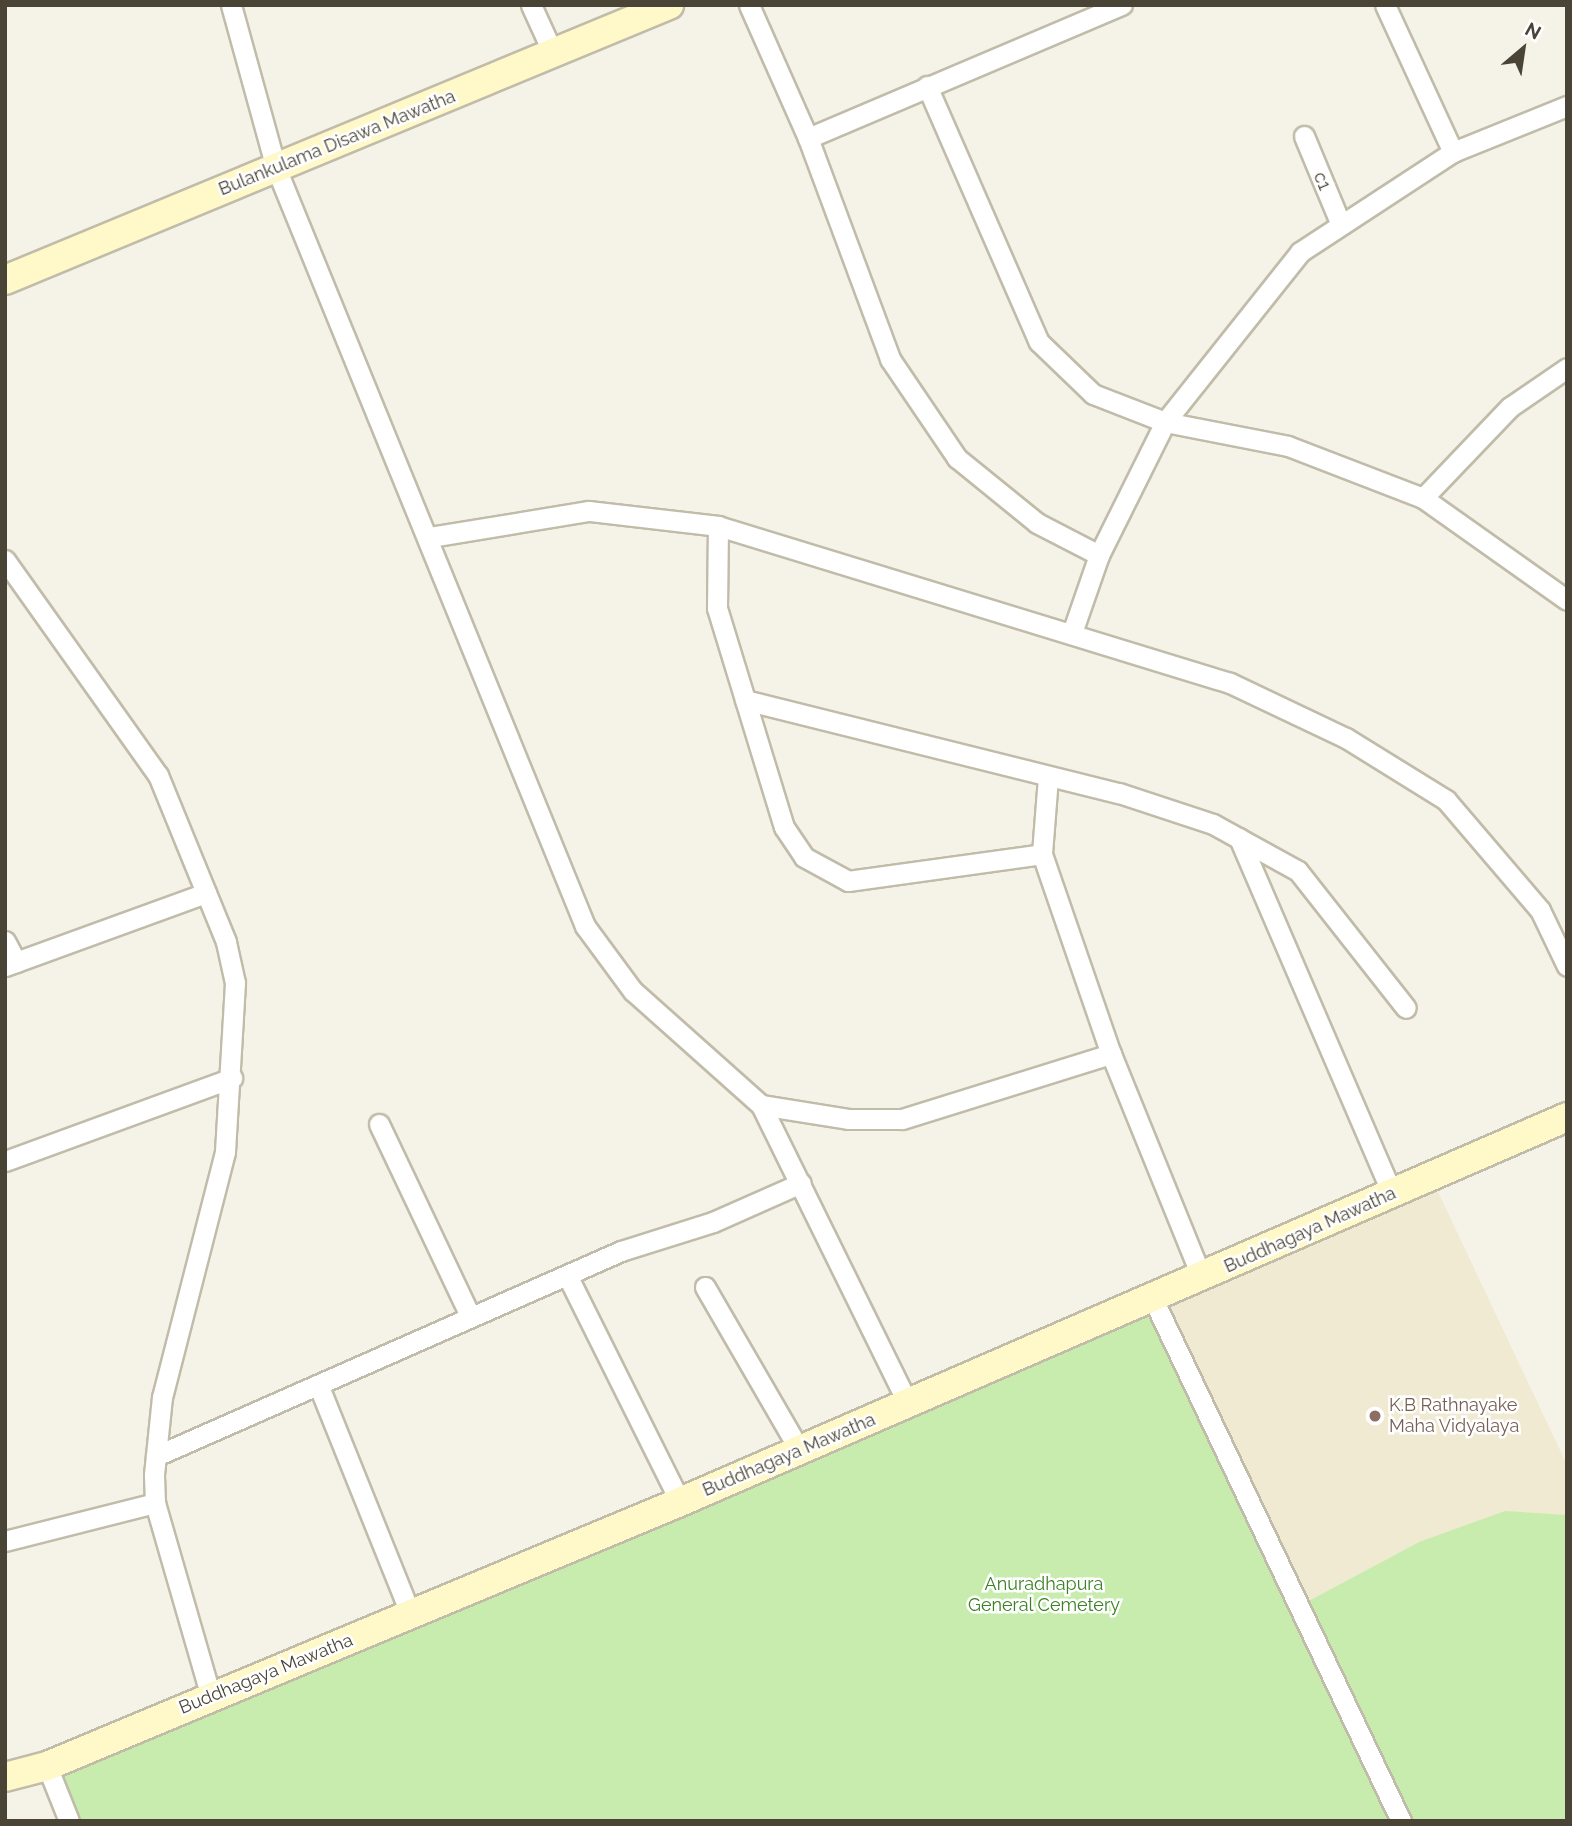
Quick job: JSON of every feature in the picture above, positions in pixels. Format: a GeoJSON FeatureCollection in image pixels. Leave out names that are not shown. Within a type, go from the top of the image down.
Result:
{"type":"FeatureCollection","features":[{"type":"Feature","properties":{"kind":"main road","name":"Bulankulama Disawa Mawatha"},"geometry":{"type":"LineString","coordinates":[[5,280],[669,5]]}},
{"type":"Feature","properties":{"kind":"main road","name":"Buddhagaya Mawatha"},"geometry":{"type":"LineString","coordinates":[[5,1777],[47,1766],[680,1502],[1202,1278],[1567,1117]]}},
{"type":"Feature","properties":{"kind":"street"},"geometry":{"type":"LineString","coordinates":[[231,5],[276,168],[430,537],[585,926],[634,991],[761,1105],[908,1404]]}},
{"type":"Feature","properties":{"kind":"street"},"geometry":{"type":"LineString","coordinates":[[531,5],[554,54]]}},
{"type":"Feature","properties":{"kind":"street"},"geometry":{"type":"LineString","coordinates":[[749,5],[808,138],[890,359],[957,458],[1037,523],[1099,555]]}},
{"type":"Feature","properties":{"kind":"street"},"geometry":{"type":"LineString","coordinates":[[808,138],[1122,5]]}},
{"type":"Feature","properties":{"kind":"street"},"geometry":{"type":"LineString","coordinates":[[1385,5],[1453,152]]}},
{"type":"Feature","properties":{"kind":"street"},"geometry":{"type":"LineString","coordinates":[[927,86],[1039,342],[1093,394],[1166,422],[1288,446],[1423,498],[1567,600]]}},
{"type":"Feature","properties":{"kind":"street"},"geometry":{"type":"LineString","coordinates":[[1073,630],[1099,555],[1166,422],[1300,252],[1453,152],[1567,106]]}},
{"type":"Feature","properties":{"kind":"street","name":"c1"},"geometry":{"type":"LineString","coordinates":[[1304,136],[1341,225]]}},
{"type":"Feature","properties":{"kind":"street"},"geometry":{"type":"LineString","coordinates":[[1423,498],[1510,407],[1567,368]]}},
{"type":"Feature","properties":{"kind":"street"},"geometry":{"type":"LineString","coordinates":[[430,537],[589,512],[718,526],[1073,630],[1230,682],[1346,738],[1446,800],[1540,910],[1567,966]]}},
{"type":"Feature","properties":{"kind":"street"},"geometry":{"type":"LineString","coordinates":[[718,526],[717,608],[784,827],[804,857],[825,871],[848,881],[1042,854]]}},
{"type":"Feature","properties":{"kind":"street"},"geometry":{"type":"LineString","coordinates":[[5,560],[158,775],[206,893],[235,983],[232,1078],[225,1152],[164,1385],[156,1457],[155,1503],[211,1696]]}},
{"type":"Feature","properties":{"kind":"street"},"geometry":{"type":"LineString","coordinates":[[745,699],[1161,804],[1239,838],[1298,871],[1406,1008]]}},
{"type":"Feature","properties":{"kind":"street"},"geometry":{"type":"LineString","coordinates":[[1048,777],[1042,854],[1111,1054],[1202,1278]]}},
{"type":"Feature","properties":{"kind":"street"},"geometry":{"type":"LineString","coordinates":[[1239,838],[1392,1194]]}},
{"type":"Feature","properties":{"kind":"street"},"geometry":{"type":"LineString","coordinates":[[5,941],[10,964],[206,893]]}},
{"type":"Feature","properties":{"kind":"street"},"geometry":{"type":"LineString","coordinates":[[761,1105],[848,1119],[902,1119],[1111,1054]]}},
{"type":"Feature","properties":{"kind":"street"},"geometry":{"type":"LineString","coordinates":[[5,1161],[232,1078]]}},
{"type":"Feature","properties":{"kind":"street"},"geometry":{"type":"LineString","coordinates":[[379,1124],[470,1316]]}},
{"type":"Feature","properties":{"kind":"street"},"geometry":{"type":"LineString","coordinates":[[156,1457],[320,1389],[470,1316],[801,1183]]}},
{"type":"Feature","properties":{"kind":"street"},"geometry":{"type":"LineString","coordinates":[[567,1275],[680,1502]]}},
{"type":"Feature","properties":{"kind":"street"},"geometry":{"type":"LineString","coordinates":[[705,1287],[800,1451]]}},
{"type":"Feature","properties":{"kind":"street"},"geometry":{"type":"LineString","coordinates":[[1153,1299],[1401,1821]]}},
{"type":"Feature","properties":{"kind":"street"},"geometry":{"type":"LineString","coordinates":[[320,1389],[411,1615]]}},
{"type":"Feature","properties":{"kind":"street"},"geometry":{"type":"LineString","coordinates":[[5,1541],[155,1503]]}},
{"type":"Feature","properties":{"kind":"street"},"geometry":{"type":"LineString","coordinates":[[47,1766],[69,1821]]}},
{"type":"Feature","properties":{"kind":"shaded area","name":"K.B Rathnayake Maha Vidyalaya"},"geometry":{"type":"Polygon","coordinates":[[[1431,1177],[1567,1465],[1567,1515],[1419,1542],[1301,1605],[1153,1299],[1431,1177]]]}},
{"type":"Feature","properties":{"kind":"green space","name":"Anuradhapura General Cemetery"},"geometry":{"type":"Polygon","coordinates":[[[1153,1299],[1301,1605],[1419,1542],[1505,1511],[1567,1515],[1567,1821],[69,1821],[47,1767],[1153,1299]]]}},
{"type":"Feature","properties":{"kind":"place","name":"K.B Rathnayake Maha Vidyalaya"},"geometry":{"type":"Point","coordinates":[1375,1416]}}]}
